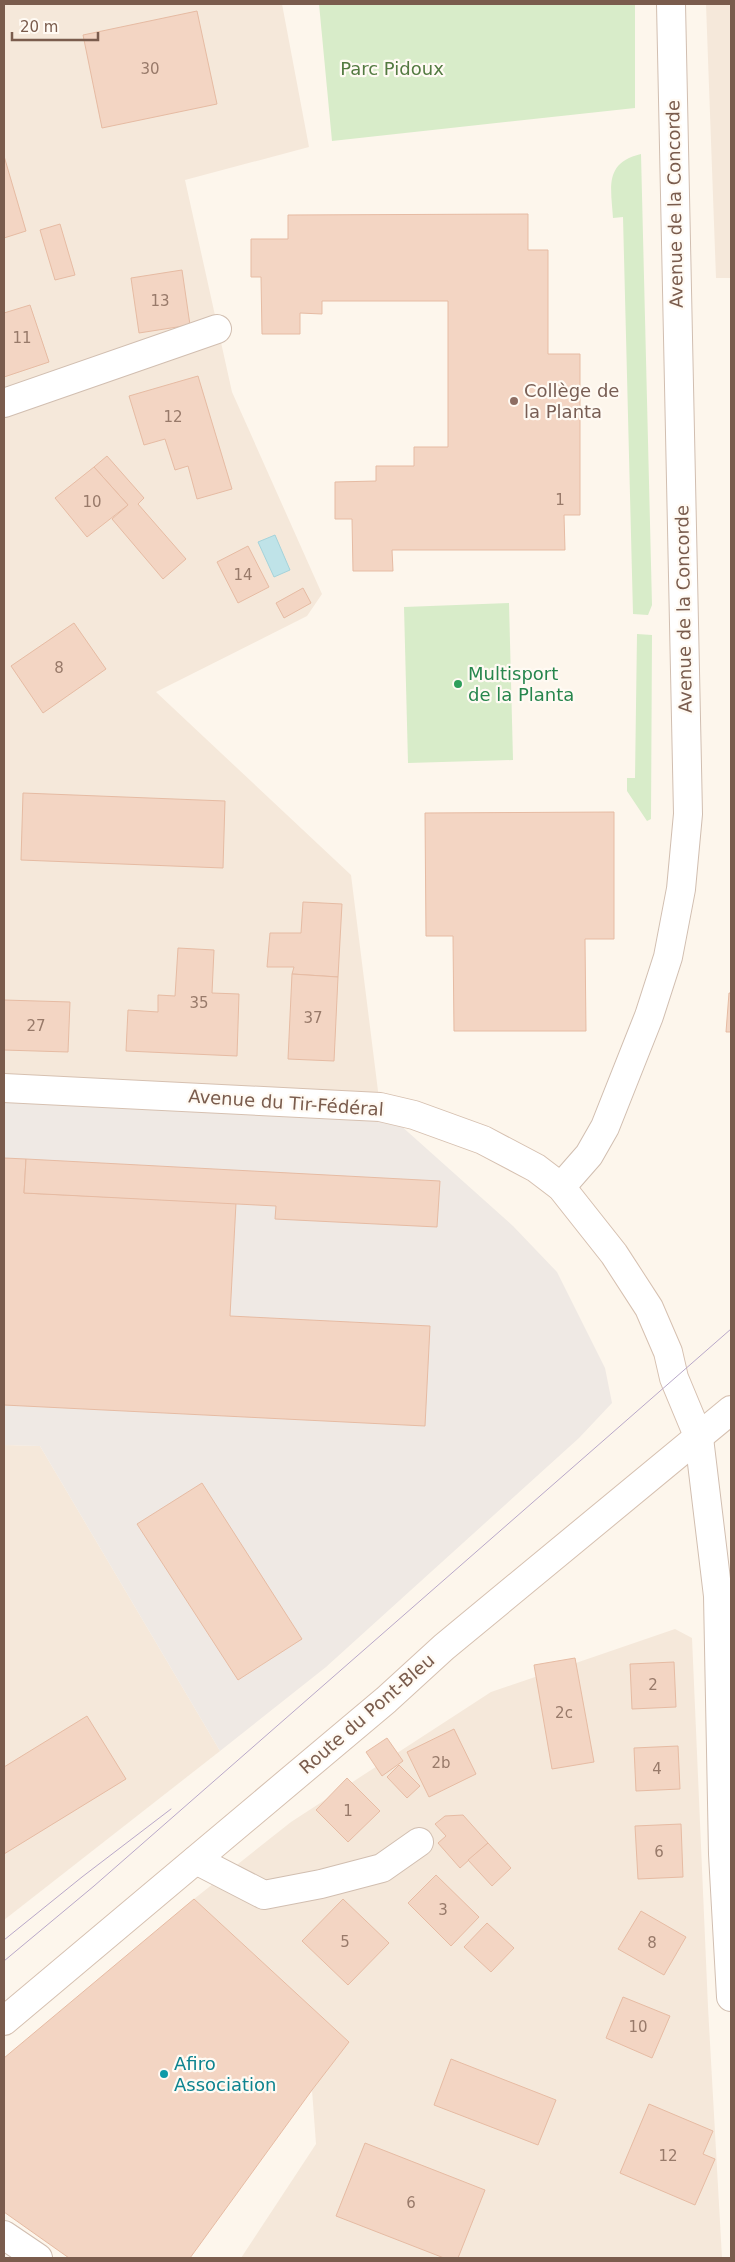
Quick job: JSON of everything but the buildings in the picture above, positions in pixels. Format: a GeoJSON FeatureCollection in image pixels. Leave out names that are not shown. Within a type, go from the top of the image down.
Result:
{"type":"FeatureCollection","features":[{"type":"Feature","properties":{"kind":"street","name":"Avenue de la Concorde"},"geometry":{"type":"LineString","coordinates":[[561,1187],[589,1155],[609,1118],[649,1016],[668,957],[681,889],[688,814],[671,4]]}},
{"type":"Feature","properties":{"kind":"street"},"geometry":{"type":"LineString","coordinates":[[4,403],[218,329]]}},
{"type":"Feature","properties":{"kind":"street","name":"Avenue du Tir-Fédéral"},"geometry":{"type":"LineString","coordinates":[[4,1088],[380,1107],[414,1115],[483,1140],[536,1168],[561,1187],[614,1254],[649,1308],[668,1352],[674,1378],[699,1438],[718,1596],[723,1854],[731,1997]]}},
{"type":"Feature","properties":{"kind":"street","name":"Route du Pont-Bleu"},"geometry":{"type":"LineString","coordinates":[[4,2021],[386,1700],[444,1647],[731,1410]]}},
{"type":"Feature","properties":{"kind":"street"},"geometry":{"type":"LineString","coordinates":[[196,1860],[264,1895],[321,1884],[382,1868],[419,1842]]}},
{"type":"Feature","properties":{"kind":"street"},"geometry":{"type":"LineString","coordinates":[[4,2235],[38,2258]]}},
{"type":"Feature","properties":{"kind":"shaded area"},"geometry":{"type":"Polygon","coordinates":[[[4,4],[282,4],[309,147],[185,180],[232,392],[322,594],[307,616],[156,692],[351,875],[380,1107],[4,1088],[4,4]]]}},
{"type":"Feature","properties":{"kind":"shaded area"},"geometry":{"type":"Polygon","coordinates":[[[706,4],[731,4],[731,278],[716,278],[706,4]]]}},
{"type":"Feature","properties":{"kind":"shaded area"},"geometry":{"type":"Polygon","coordinates":[[[4,1088],[380,1107],[513,1226],[557,1272],[605,1368],[612,1403],[579,1438],[326,1667],[220,1751],[40,1446],[4,1445],[4,1088]]]}},
{"type":"Feature","properties":{"kind":"shaded area"},"geometry":{"type":"Polygon","coordinates":[[[4,1445],[40,1446],[220,1751],[4,1920],[4,1445]]]}},
{"type":"Feature","properties":{"kind":"shaded area"},"geometry":{"type":"Polygon","coordinates":[[[675,1629],[692,1638],[708,2007],[722,2258],[241,2258],[316,2144],[312,2090],[349,2042],[194,1899],[291,1822],[491,1692],[675,1629]]]}},
{"type":"Feature","properties":{"kind":"green space","name":"Parc Pidoux"},"geometry":{"type":"Polygon","coordinates":[[[319,4],[635,4],[635,108],[332,141],[319,4]]]}},
{"type":"Feature","properties":{"kind":"green space"},"geometry":{"type":"Polygon","coordinates":[[[641,154],[652,605],[648,615],[633,614],[623,217],[613,218],[611,196],[612,178],[615,170],[629,158],[641,154]]]}},
{"type":"Feature","properties":{"kind":"green space","name":"Multisport de la Planta"},"geometry":{"type":"Polygon","coordinates":[[[509,603],[513,760],[408,763],[404,607],[509,603]]]}},
{"type":"Feature","properties":{"kind":"green space"},"geometry":{"type":"Polygon","coordinates":[[[637,634],[652,635],[651,819],[647,821],[627,791],[627,778],[635,778],[637,634]]]}},
{"type":"Feature","properties":{"kind":"water"},"geometry":{"type":"Polygon","coordinates":[[[275,535],[290,570],[274,577],[258,542],[275,535]]]}},
{"type":"Feature","properties":{"kind":"tram line"},"geometry":{"type":"LineString","coordinates":[[4,1961],[94,1886],[731,1329]]}},
{"type":"Feature","properties":{"kind":"tram line"},"geometry":{"type":"LineString","coordinates":[[4,1940],[171,1809]]}},
{"type":"Feature","properties":{"kind":"place","name":"Collège de la Planta"},"geometry":{"type":"Point","coordinates":[514,401]}},
{"type":"Feature","properties":{"kind":"place","name":"Multisport de la Planta"},"geometry":{"type":"Point","coordinates":[458,684]}},
{"type":"Feature","properties":{"kind":"place","name":"Afiro Association"},"geometry":{"type":"Point","coordinates":[164,2074]}}]}
